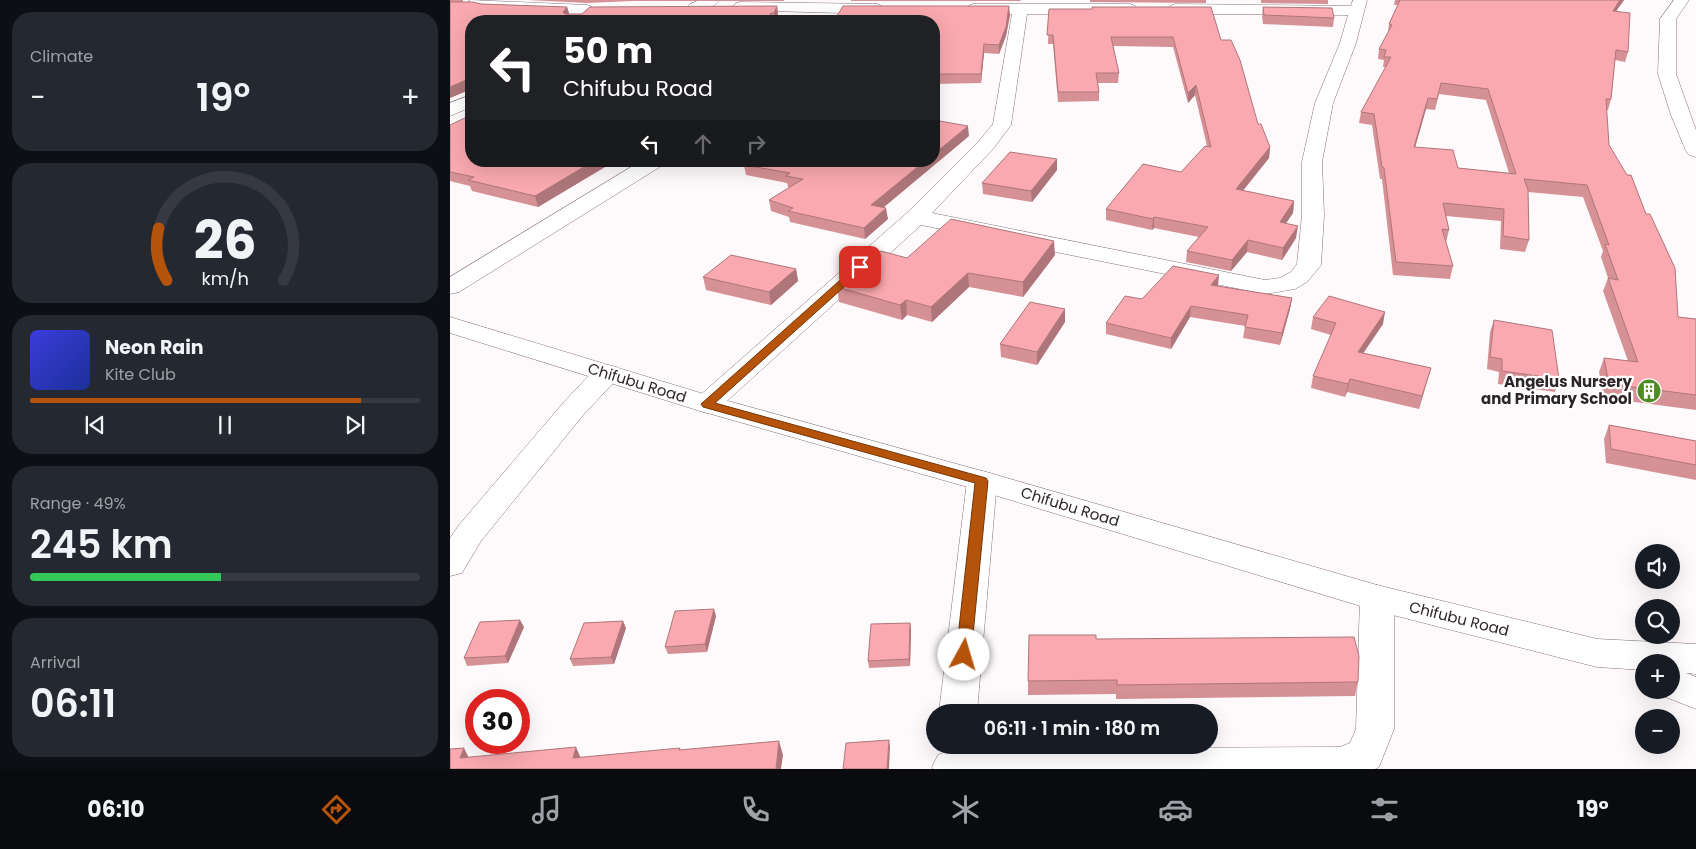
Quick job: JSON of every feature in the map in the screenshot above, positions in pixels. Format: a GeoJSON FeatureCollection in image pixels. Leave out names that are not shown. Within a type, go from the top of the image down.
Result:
{"type":"FeatureCollection","features":[{"type":"Feature","properties":{"kind":"street"},"geometry":{"type":"LineString","coordinates":[[476,0],[475,4],[484,6],[605,9]]}},
{"type":"Feature","properties":{"kind":"street"},"geometry":{"type":"LineString","coordinates":[[695,7],[713,0]]}},
{"type":"Feature","properties":{"kind":"street"},"geometry":{"type":"LineString","coordinates":[[807,15],[813,8],[828,0]]}},
{"type":"Feature","properties":{"kind":"street"},"geometry":{"type":"LineString","coordinates":[[1682,0],[1668,19],[1667,74],[1680,115],[1696,152]]}},
{"type":"Feature","properties":{"kind":"street"},"geometry":{"type":"LineString","coordinates":[[916,217],[1265,287],[1286,284],[1299,276],[1309,265],[1313,216],[1312,162],[1324,103],[1348,43],[1359,6],[1154,9],[960,8]]}},
{"type":"Feature","properties":{"kind":"street"},"geometry":{"type":"LineString","coordinates":[[677,7],[891,9]]}},
{"type":"Feature","properties":{"kind":"street"},"geometry":{"type":"LineString","coordinates":[[707,404],[916,217],[986,145],[1002,125],[1020,8]]}},
{"type":"Feature","properties":{"kind":"street"},"geometry":{"type":"LineString","coordinates":[[581,15],[587,10]]}},
{"type":"Feature","properties":{"kind":"street"},"geometry":{"type":"LineString","coordinates":[[450,110],[465,103]]}},
{"type":"Feature","properties":{"kind":"street"},"geometry":{"type":"LineString","coordinates":[[450,287],[646,167]]}},
{"type":"Feature","properties":{"kind":"street"},"geometry":{"type":"LineString","coordinates":[[450,268],[473,272]]}},
{"type":"Feature","properties":{"kind":"street","name":"Chifubu Road"},"geometry":{"type":"LineString","coordinates":[[450,325],[707,404],[982,481],[1377,598],[1597,653],[1696,659]]}},
{"type":"Feature","properties":{"kind":"street"},"geometry":{"type":"LineString","coordinates":[[450,564],[470,533],[574,408],[607,373]]}},
{"type":"Feature","properties":{"kind":"street"},"geometry":{"type":"LineString","coordinates":[[959,704],[982,481]]}},
{"type":"Feature","properties":{"kind":"street"},"geometry":{"type":"LineString","coordinates":[[953,760],[1342,765],[1365,755],[1374,730],[1377,598]]}},
{"type":"Feature","properties":{"kind":"street"},"geometry":{"type":"LineString","coordinates":[[1597,653],[1635,668]]}},
{"type":"Feature","properties":{"kind":"street"},"geometry":{"type":"LineString","coordinates":[[1680,687],[1696,693]]}},
{"type":"Feature","properties":{"kind":"building"},"geometry":{"type":"Polygon","coordinates":[[[1400,0],[1620,0],[1613,11],[1630,13],[1628,52],[1616,50],[1611,99],[1606,99],[1609,145],[1627,175],[1631,175],[1646,214],[1650,214],[1675,268],[1678,317],[1696,319],[1696,395],[1609,384],[1604,358],[1638,362],[1608,278],[1618,280],[1605,244],[1609,245],[1587,185],[1524,179],[1528,190],[1529,240],[1503,236],[1504,209],[1443,203],[1449,230],[1442,229],[1453,266],[1396,262],[1384,168],[1382,167],[1374,114],[1361,112],[1391,57],[1384,57],[1386,50],[1379,49],[1392,25],[1389,24],[1400,0]],[[1441,83],[1437,99],[1428,98],[1414,147],[1453,150],[1458,168],[1516,174],[1488,89],[1441,83]]]}},
{"type":"Feature","properties":{"kind":"building"},"geometry":{"type":"Polygon","coordinates":[[[450,2],[567,7],[563,12],[565,14],[582,14],[590,7],[777,6],[774,13],[770,15],[465,15],[465,81],[450,87],[450,2]]]}},
{"type":"Feature","properties":{"kind":"building"},"geometry":{"type":"Polygon","coordinates":[[[843,6],[1009,6],[1006,27],[999,45],[984,44],[981,74],[940,74],[940,15],[838,15],[843,6]]]}},
{"type":"Feature","properties":{"kind":"building"},"geometry":{"type":"Polygon","coordinates":[[[1092,7],[1211,7],[1221,40],[1231,40],[1240,60],[1258,124],[1261,124],[1270,147],[1236,189],[1294,201],[1280,222],[1298,226],[1283,248],[1248,240],[1232,260],[1187,251],[1208,227],[1154,217],[1153,219],[1106,209],[1143,164],[1181,172],[1205,146],[1211,147],[1196,85],[1188,93],[1173,37],[1111,37],[1119,73],[1096,73],[1099,92],[1058,92],[1053,35],[1047,35],[1049,9],[1092,9],[1092,7]]]}},
{"type":"Feature","properties":{"kind":"building"},"geometry":{"type":"Polygon","coordinates":[[[1263,7],[1332,8],[1334,18],[1264,15],[1263,7]]]}},
{"type":"Feature","properties":{"kind":"building"},"geometry":{"type":"Polygon","coordinates":[[[465,118],[465,167],[584,167],[535,196],[468,180],[474,177],[450,172],[450,125],[465,118]]]}},
{"type":"Feature","properties":{"kind":"building"},"geometry":{"type":"Polygon","coordinates":[[[940,121],[968,126],[940,149],[940,121]]]}},
{"type":"Feature","properties":{"kind":"building"},"geometry":{"type":"Polygon","coordinates":[[[1010,152],[1057,159],[1031,191],[982,183],[1010,152]]]}},
{"type":"Feature","properties":{"kind":"building"},"geometry":{"type":"Polygon","coordinates":[[[756,167],[918,167],[871,205],[886,208],[864,228],[788,211],[793,208],[769,200],[803,179],[786,176],[790,173],[756,167]]]}},
{"type":"Feature","properties":{"kind":"building"},"geometry":{"type":"Polygon","coordinates":[[[951,219],[1054,241],[1023,282],[968,273],[931,307],[906,300],[900,305],[837,287],[881,251],[907,258],[951,219]]]}},
{"type":"Feature","properties":{"kind":"building"},"geometry":{"type":"Polygon","coordinates":[[[731,255],[796,269],[769,292],[703,277],[731,255]]]}},
{"type":"Feature","properties":{"kind":"building"},"geometry":{"type":"Polygon","coordinates":[[[1173,266],[1219,275],[1211,285],[1292,298],[1282,333],[1245,327],[1248,315],[1191,306],[1171,338],[1106,323],[1125,296],[1142,299],[1173,266]]]}},
{"type":"Feature","properties":{"kind":"building"},"geometry":{"type":"Polygon","coordinates":[[[1329,296],[1385,312],[1358,352],[1431,368],[1422,396],[1350,379],[1348,384],[1313,376],[1336,323],[1313,317],[1329,296]]]}},
{"type":"Feature","properties":{"kind":"building"},"geometry":{"type":"Polygon","coordinates":[[[1030,302],[1065,309],[1037,352],[1000,344],[1030,302]]]}},
{"type":"Feature","properties":{"kind":"building"},"geometry":{"type":"Polygon","coordinates":[[[1494,320],[1552,330],[1559,379],[1502,371],[1502,359],[1490,357],[1494,320]]]}},
{"type":"Feature","properties":{"kind":"building"},"geometry":{"type":"Polygon","coordinates":[[[1609,425],[1696,441],[1696,465],[1611,449],[1609,425]]]}},
{"type":"Feature","properties":{"kind":"building"},"geometry":{"type":"Polygon","coordinates":[[[714,609],[705,644],[665,647],[675,611],[714,609]]]}},
{"type":"Feature","properties":{"kind":"building"},"geometry":{"type":"Polygon","coordinates":[[[520,620],[505,656],[464,658],[480,622],[520,620]]]}},
{"type":"Feature","properties":{"kind":"building"},"geometry":{"type":"Polygon","coordinates":[[[623,621],[611,657],[570,659],[584,623],[623,621]]]}},
{"type":"Feature","properties":{"kind":"building"},"geometry":{"type":"Polygon","coordinates":[[[910,623],[909,659],[868,661],[871,624],[910,623]]]}},
{"type":"Feature","properties":{"kind":"building"},"geometry":{"type":"Polygon","coordinates":[[[1029,635],[1096,635],[1096,639],[1354,637],[1359,656],[1358,682],[1117,685],[1117,680],[1028,681],[1029,635]]]}},
{"type":"Feature","properties":{"kind":"building"},"geometry":{"type":"Polygon","coordinates":[[[889,740],[887,769],[843,769],[846,743],[889,740]]]}},
{"type":"Feature","properties":{"kind":"building"},"geometry":{"type":"Polygon","coordinates":[[[779,741],[776,769],[450,769],[450,749],[464,748],[460,758],[502,754],[530,754],[530,751],[576,747],[573,758],[680,748],[679,750],[779,741]]]}},
{"type":"Feature","properties":{"kind":"place","name":"Angelus Nursery and Primary School"},"geometry":{"type":"Point","coordinates":[1649,391]}},
{"type":"Feature","properties":{"kind":"route"},"geometry":{"type":"LineString","coordinates":[[860,267],[707,404],[982,481],[964,655]]}}]}
